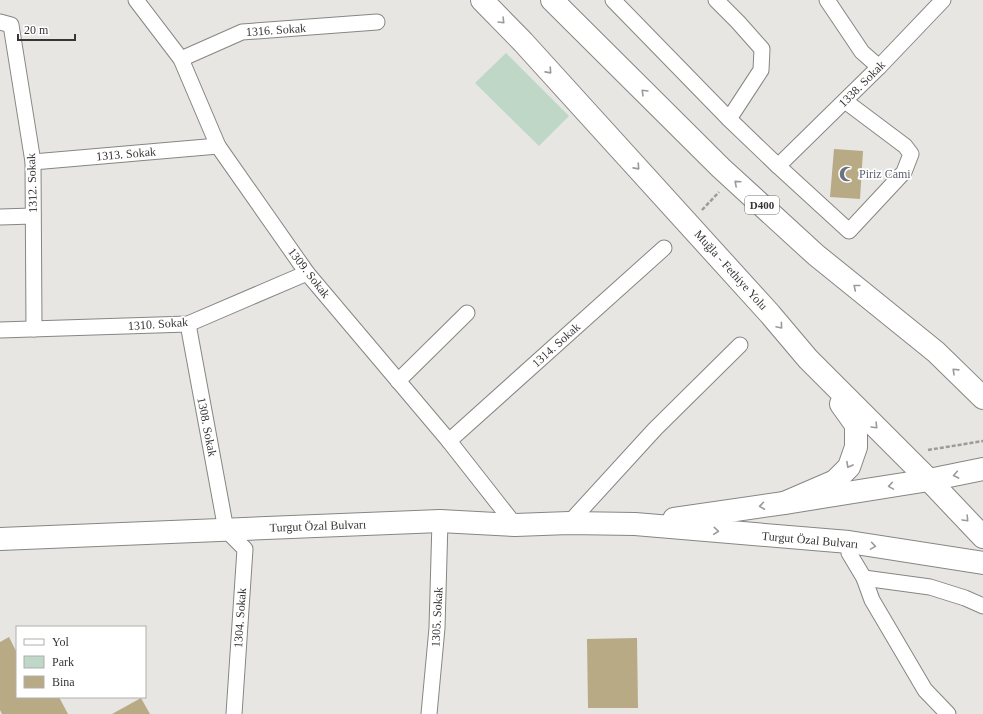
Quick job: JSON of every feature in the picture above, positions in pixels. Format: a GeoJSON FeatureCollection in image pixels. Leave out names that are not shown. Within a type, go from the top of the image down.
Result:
{"type":"FeatureCollection","features":[{"type":"Feature","properties":{"kind":"main road","name":"Muğla - Fethiye Yolu"},"geometry":{"type":"LineString","coordinates":[[482,0],[523,42],[689,224],[770,314],[808,359],[929,480],[983,537]]}},
{"type":"Feature","properties":{"kind":"main road","name":"D400"},"geometry":{"type":"LineString","coordinates":[[552,0],[732,179],[816,255],[936,352],[983,398]]}},
{"type":"Feature","properties":{"kind":"main road"},"geometry":{"type":"LineString","coordinates":[[784,503],[835,481],[849,467],[856,447],[856,425],[808,359]]}},
{"type":"Feature","properties":{"kind":"main road","name":"Turgut Özal Bulvarı"},"geometry":{"type":"LineString","coordinates":[[636,524],[784,503],[929,480],[983,469]]}},
{"type":"Feature","properties":{"kind":"main road","name":"Turgut Özal Bulvarı"},"geometry":{"type":"LineString","coordinates":[[0,539],[440,521],[515,525],[569,523],[636,524],[849,542],[983,563]]}},
{"type":"Feature","properties":{"kind":"street","name":"1309. Sokak"},"geometry":{"type":"LineString","coordinates":[[136,0],[181,59],[218,146],[307,273],[449,441],[515,525]]}},
{"type":"Feature","properties":{"kind":"street"},"geometry":{"type":"LineString","coordinates":[[613,0],[729,119],[849,231],[904,172],[911,154],[905,146],[845,101]]}},
{"type":"Feature","properties":{"kind":"street"},"geometry":{"type":"LineString","coordinates":[[716,0],[762,49],[761,70],[729,119]]}},
{"type":"Feature","properties":{"kind":"street"},"geometry":{"type":"LineString","coordinates":[[827,0],[862,52],[879,67]]}},
{"type":"Feature","properties":{"kind":"street","name":"1338. Sokak"},"geometry":{"type":"LineString","coordinates":[[778,166],[879,67],[943,0]]}},
{"type":"Feature","properties":{"kind":"street","name":"1312. Sokak"},"geometry":{"type":"LineString","coordinates":[[0,22],[11,25],[33,162],[34,330]]}},
{"type":"Feature","properties":{"kind":"street","name":"1316. Sokak"},"geometry":{"type":"LineString","coordinates":[[181,59],[242,32],[377,22]]}},
{"type":"Feature","properties":{"kind":"street","name":"1313. Sokak"},"geometry":{"type":"LineString","coordinates":[[33,162],[218,146]]}},
{"type":"Feature","properties":{"kind":"street"},"geometry":{"type":"LineString","coordinates":[[0,217],[33,216]]}},
{"type":"Feature","properties":{"kind":"street","name":"1314. Sokak"},"geometry":{"type":"LineString","coordinates":[[449,441],[664,248]]}},
{"type":"Feature","properties":{"kind":"street","name":"1310. Sokak"},"geometry":{"type":"LineString","coordinates":[[0,330],[188,324],[307,273]]}},
{"type":"Feature","properties":{"kind":"street"},"geometry":{"type":"LineString","coordinates":[[398,381],[467,313]]}},
{"type":"Feature","properties":{"kind":"street","name":"1308. Sokak"},"geometry":{"type":"LineString","coordinates":[[188,324],[226,530]]}},
{"type":"Feature","properties":{"kind":"street"},"geometry":{"type":"LineString","coordinates":[[569,523],[655,428],[740,345]]}},
{"type":"Feature","properties":{"kind":"street","name":"1305. Sokak"},"geometry":{"type":"LineString","coordinates":[[429,714],[437,628],[440,521]]}},
{"type":"Feature","properties":{"kind":"street","name":"1304. Sokak"},"geometry":{"type":"LineString","coordinates":[[226,530],[245,549],[234,714]]}},
{"type":"Feature","properties":{"kind":"street"},"geometry":{"type":"LineString","coordinates":[[849,542],[849,553],[864,578],[872,600],[925,690],[948,714]]}},
{"type":"Feature","properties":{"kind":"street"},"geometry":{"type":"LineString","coordinates":[[864,578],[930,588],[965,598],[983,606]]}},
{"type":"Feature","properties":{"kind":"path"},"geometry":{"type":"LineString","coordinates":[[689,224],[732,179]]}},
{"type":"Feature","properties":{"kind":"green space"},"geometry":{"type":"Polygon","coordinates":[[[506,53],[569,116],[539,146],[475,83],[506,53]]]}},
{"type":"Feature","properties":{"kind":"building","name":"Piriz Cami"},"geometry":{"type":"Polygon","coordinates":[[[834,149],[863,151],[860,199],[830,197],[834,149]]]}},
{"type":"Feature","properties":{"kind":"building"},"geometry":{"type":"Polygon","coordinates":[[[9,637],[16,651],[16,698],[60,698],[68,714],[2,714],[0,710],[0,642],[9,637]]]}},
{"type":"Feature","properties":{"kind":"building"},"geometry":{"type":"Polygon","coordinates":[[[637,638],[638,708],[588,708],[587,639],[637,638]]]}},
{"type":"Feature","properties":{"kind":"building"},"geometry":{"type":"Polygon","coordinates":[[[141,698],[150,714],[112,714],[141,698]]]}},
{"type":"Feature","properties":{"kind":"place","name":"Piriz Cami"},"geometry":{"type":"Point","coordinates":[847,174]}}]}
